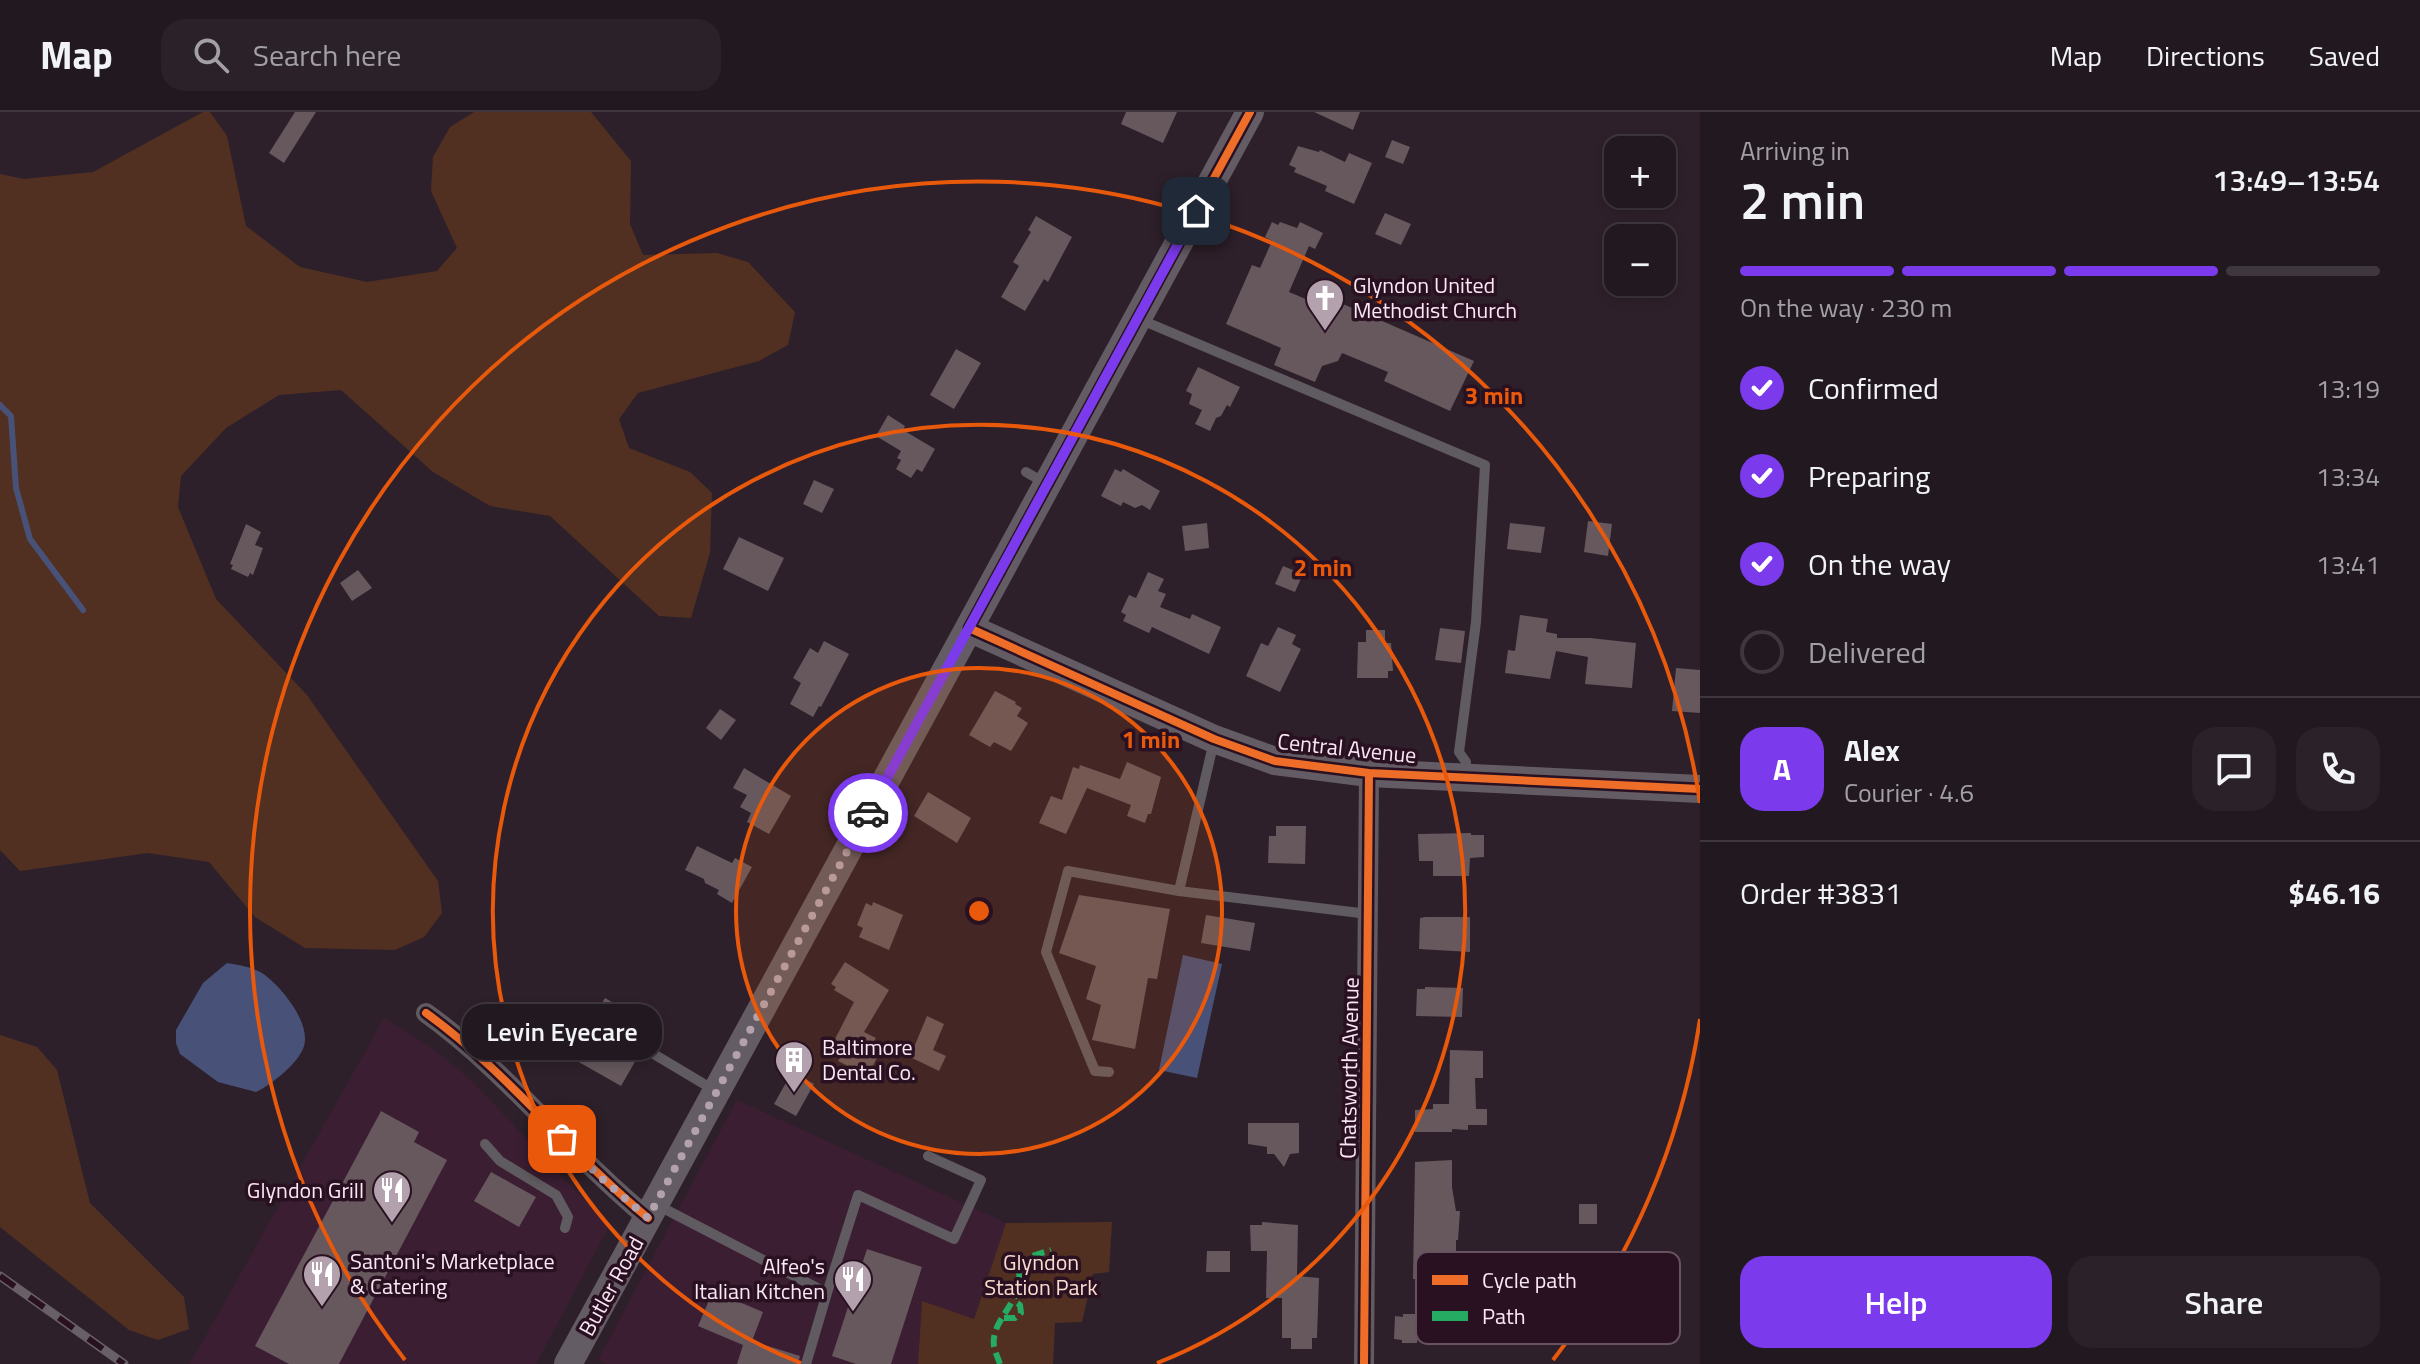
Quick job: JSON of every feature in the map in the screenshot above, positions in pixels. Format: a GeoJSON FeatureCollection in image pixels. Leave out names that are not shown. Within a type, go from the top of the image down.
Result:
{"type":"FeatureCollection","features":[{"type":"Feature","properties":{"kind":"main road","name":"Butler Road"},"geometry":{"type":"LineString","coordinates":[[568,1364],[969,628],[1036,478],[1137,318],[1250,112]]}},
{"type":"Feature","properties":{"kind":"main road","name":"Central Avenue"},"geometry":{"type":"LineString","coordinates":[[969,628],[1214,739],[1275,761],[1369,773],[1700,789]]}},
{"type":"Feature","properties":{"kind":"street","name":"Chatsworth Avenue"},"geometry":{"type":"LineString","coordinates":[[1364,1364],[1369,773]]}},
{"type":"Feature","properties":{"kind":"street"},"geometry":{"type":"LineString","coordinates":[[426,1013],[483,1057],[599,1176],[652,1211]]}},
{"type":"Feature","properties":{"kind":"lane"},"geometry":{"type":"LineString","coordinates":[[1137,318],[1485,465],[1476,622],[1459,752],[1466,762],[1465,778]]}},
{"type":"Feature","properties":{"kind":"lane"},"geometry":{"type":"LineString","coordinates":[[1179,891],[1214,739]]}},
{"type":"Feature","properties":{"kind":"lane"},"geometry":{"type":"LineString","coordinates":[[1109,1072],[1095,1071],[1046,952],[1068,871],[1179,891],[1368,914]]}},
{"type":"Feature","properties":{"kind":"lane"},"geometry":{"type":"LineString","coordinates":[[647,1050],[717,1091]]}},
{"type":"Feature","properties":{"kind":"lane"},"geometry":{"type":"LineString","coordinates":[[485,1144],[500,1161],[556,1195],[568,1217],[565,1228]]}},
{"type":"Feature","properties":{"kind":"lane"},"geometry":{"type":"LineString","coordinates":[[806,1364],[858,1195],[954,1239],[981,1180],[928,1156]]}},
{"type":"Feature","properties":{"kind":"lane"},"geometry":{"type":"LineString","coordinates":[[652,1211],[827,1293]]}},
{"type":"Feature","properties":{"kind":"shaded area"},"geometry":{"type":"Polygon","coordinates":[[[384,1018],[432,1048],[471,1080],[609,1226],[536,1364],[190,1364],[384,1018]]]}},
{"type":"Feature","properties":{"kind":"shaded area"},"geometry":{"type":"Polygon","coordinates":[[[737,1100],[1006,1223],[974,1319],[922,1301],[918,1364],[607,1364],[598,1360],[737,1100]]]}},
{"type":"Feature","properties":{"kind":"green space"},"geometry":{"type":"Polygon","coordinates":[[[203,112],[210,112],[227,136],[246,226],[300,267],[367,282],[437,271],[457,248],[431,191],[433,157],[450,127],[474,112],[591,112],[631,161],[630,224],[643,255],[717,253],[748,262],[795,312],[788,345],[759,361],[638,393],[619,419],[629,448],[690,472],[712,493],[710,553],[691,618],[659,616],[550,516],[490,506],[433,472],[341,390],[279,395],[226,428],[181,476],[178,507],[216,599],[307,695],[438,881],[442,913],[424,937],[395,950],[305,948],[255,917],[209,862],[148,853],[20,871],[0,850],[0,174],[24,179],[93,172],[203,112]]]}},
{"type":"Feature","properties":{"kind":"green space"},"geometry":{"type":"Polygon","coordinates":[[[0,1035],[37,1047],[57,1070],[90,1203],[184,1297],[189,1329],[158,1340],[129,1330],[0,1227],[0,1035]]]}},
{"type":"Feature","properties":{"kind":"green space","name":"Glyndon Station Park"},"geometry":{"type":"Polygon","coordinates":[[[1112,1222],[1109,1272],[1093,1274],[1082,1322],[1055,1323],[1053,1364],[918,1364],[922,1301],[974,1319],[1006,1223],[1112,1222]]]}},
{"type":"Feature","properties":{"kind":"water"},"geometry":{"type":"Polygon","coordinates":[[[1183,955],[1222,964],[1197,1078],[1159,1070],[1183,955]]]}},
{"type":"Feature","properties":{"kind":"water"},"geometry":{"type":"Polygon","coordinates":[[[227,963],[262,973],[285,995],[303,1026],[305,1036],[301,1053],[276,1079],[256,1092],[218,1082],[180,1054],[176,1043],[176,1030],[203,983],[227,963]]]}},
{"type":"Feature","properties":{"kind":"building"},"geometry":{"type":"Polygon","coordinates":[[[295,112],[316,112],[284,163],[269,153],[295,112]]]}},
{"type":"Feature","properties":{"kind":"building"},"geometry":{"type":"Polygon","coordinates":[[[1126,112],[1177,112],[1163,143],[1121,124],[1126,112]]]}},
{"type":"Feature","properties":{"kind":"building"},"geometry":{"type":"Polygon","coordinates":[[[1314,112],[1360,112],[1353,130],[1314,112]]]}},
{"type":"Feature","properties":{"kind":"building"},"geometry":{"type":"Polygon","coordinates":[[[1392,140],[1410,147],[1403,164],[1385,157],[1392,140]]]}},
{"type":"Feature","properties":{"kind":"building"},"geometry":{"type":"Polygon","coordinates":[[[1298,146],[1320,150],[1345,162],[1349,153],[1372,163],[1354,204],[1325,191],[1327,186],[1294,172],[1296,168],[1289,165],[1298,146]]]}},
{"type":"Feature","properties":{"kind":"building"},"geometry":{"type":"Polygon","coordinates":[[[1385,213],[1411,224],[1401,245],[1375,234],[1385,213]]]}},
{"type":"Feature","properties":{"kind":"building"},"geometry":{"type":"Polygon","coordinates":[[[1036,216],[1072,237],[1048,282],[1044,279],[1025,311],[1001,297],[1019,266],[1013,262],[1031,232],[1028,230],[1036,216]]]}},
{"type":"Feature","properties":{"kind":"building","name":"Glyndon United Methodist Church"},"geometry":{"type":"Polygon","coordinates":[[[1272,222],[1297,228],[1300,222],[1323,233],[1315,249],[1309,246],[1289,292],[1339,313],[1343,304],[1474,361],[1450,411],[1384,381],[1388,372],[1342,353],[1338,361],[1322,366],[1315,382],[1274,365],[1281,348],[1226,324],[1252,265],[1260,268],[1272,241],[1265,237],[1272,222]]]}},
{"type":"Feature","properties":{"kind":"building"},"geometry":{"type":"Polygon","coordinates":[[[956,349],[981,363],[954,409],[930,395],[956,349]]]}},
{"type":"Feature","properties":{"kind":"building"},"geometry":{"type":"Polygon","coordinates":[[[1198,367],[1240,387],[1230,407],[1227,405],[1221,416],[1216,418],[1210,431],[1195,424],[1202,410],[1189,404],[1192,394],[1186,391],[1198,367]]]}},
{"type":"Feature","properties":{"kind":"building"},"geometry":{"type":"Polygon","coordinates":[[[888,415],[905,426],[903,430],[935,449],[922,472],[917,469],[911,478],[896,469],[901,460],[897,458],[901,451],[876,436],[888,415]]]}},
{"type":"Feature","properties":{"kind":"building"},"geometry":{"type":"Polygon","coordinates":[[[1115,469],[1121,472],[1123,469],[1160,491],[1150,510],[1142,505],[1135,508],[1123,502],[1121,506],[1101,496],[1115,469]]]}},
{"type":"Feature","properties":{"kind":"building"},"geometry":{"type":"Polygon","coordinates":[[[814,480],[834,489],[822,513],[803,504],[814,480]]]}},
{"type":"Feature","properties":{"kind":"building"},"geometry":{"type":"Polygon","coordinates":[[[1588,521],[1612,524],[1608,556],[1584,552],[1588,521]]]}},
{"type":"Feature","properties":{"kind":"building"},"geometry":{"type":"Polygon","coordinates":[[[1207,523],[1209,548],[1185,551],[1182,526],[1207,523]]]}},
{"type":"Feature","properties":{"kind":"building"},"geometry":{"type":"Polygon","coordinates":[[[1510,523],[1545,527],[1541,553],[1507,549],[1510,523]]]}},
{"type":"Feature","properties":{"kind":"building"},"geometry":{"type":"Polygon","coordinates":[[[246,524],[261,532],[255,545],[263,548],[253,575],[250,573],[248,577],[231,569],[233,565],[230,564],[246,524]]]}},
{"type":"Feature","properties":{"kind":"building"},"geometry":{"type":"Polygon","coordinates":[[[739,537],[784,558],[768,591],[723,569],[739,537]]]}},
{"type":"Feature","properties":{"kind":"building"},"geometry":{"type":"Polygon","coordinates":[[[1283,566],[1303,574],[1295,592],[1275,584],[1283,566]]]}},
{"type":"Feature","properties":{"kind":"building"},"geometry":{"type":"Polygon","coordinates":[[[358,570],[372,588],[352,601],[340,583],[358,570]]]}},
{"type":"Feature","properties":{"kind":"building"},"geometry":{"type":"Polygon","coordinates":[[[1148,572],[1164,579],[1158,591],[1166,594],[1160,607],[1190,619],[1192,614],[1221,627],[1209,654],[1152,627],[1149,633],[1123,621],[1126,615],[1121,612],[1129,595],[1136,598],[1148,572]]]}},
{"type":"Feature","properties":{"kind":"building"},"geometry":{"type":"Polygon","coordinates":[[[1520,615],[1548,619],[1546,632],[1557,634],[1557,638],[1636,643],[1632,688],[1585,684],[1588,657],[1556,651],[1550,679],[1505,673],[1508,650],[1515,651],[1520,615]]]}},
{"type":"Feature","properties":{"kind":"building"},"geometry":{"type":"Polygon","coordinates":[[[1278,627],[1296,635],[1292,644],[1301,649],[1280,692],[1246,676],[1261,643],[1268,646],[1278,627]]]}},
{"type":"Feature","properties":{"kind":"building"},"geometry":{"type":"Polygon","coordinates":[[[1440,628],[1465,631],[1461,663],[1435,660],[1440,628]]]}},
{"type":"Feature","properties":{"kind":"building"},"geometry":{"type":"Polygon","coordinates":[[[1366,630],[1385,630],[1385,643],[1391,643],[1393,671],[1388,671],[1388,678],[1357,678],[1358,642],[1366,642],[1366,630]]]}},
{"type":"Feature","properties":{"kind":"building"},"geometry":{"type":"Polygon","coordinates":[[[824,641],[849,654],[813,717],[790,704],[801,683],[793,678],[810,648],[818,653],[824,641]]]}},
{"type":"Feature","properties":{"kind":"building"},"geometry":{"type":"Polygon","coordinates":[[[1676,668],[1700,670],[1700,713],[1672,711],[1676,668]]]}},
{"type":"Feature","properties":{"kind":"building"},"geometry":{"type":"Polygon","coordinates":[[[995,691],[1016,702],[1022,708],[1017,716],[1028,723],[1011,751],[994,742],[990,747],[969,735],[995,691]]]}},
{"type":"Feature","properties":{"kind":"building"},"geometry":{"type":"Polygon","coordinates":[[[720,709],[736,720],[721,740],[706,728],[720,709]]]}},
{"type":"Feature","properties":{"kind":"building"},"geometry":{"type":"Polygon","coordinates":[[[1127,762],[1161,777],[1151,814],[1148,814],[1145,823],[1127,816],[1131,805],[1087,788],[1066,834],[1039,823],[1051,796],[1062,800],[1073,767],[1079,769],[1080,765],[1120,779],[1127,762]]]}},
{"type":"Feature","properties":{"kind":"building"},"geometry":{"type":"Polygon","coordinates":[[[744,768],[791,796],[769,834],[747,822],[751,813],[740,807],[747,795],[733,788],[744,768]]]}},
{"type":"Feature","properties":{"kind":"building"},"geometry":{"type":"Polygon","coordinates":[[[928,792],[971,818],[957,843],[914,816],[928,792]]]}},
{"type":"Feature","properties":{"kind":"building"},"geometry":{"type":"Polygon","coordinates":[[[1276,826],[1306,826],[1305,864],[1268,863],[1269,836],[1276,836],[1276,826]]]}},
{"type":"Feature","properties":{"kind":"building"},"geometry":{"type":"Polygon","coordinates":[[[1418,834],[1484,835],[1484,857],[1470,858],[1469,876],[1433,876],[1433,861],[1419,861],[1418,834]]]}},
{"type":"Feature","properties":{"kind":"building"},"geometry":{"type":"Polygon","coordinates":[[[697,846],[732,863],[735,858],[752,867],[732,903],[717,894],[719,890],[705,883],[704,879],[685,870],[697,846]]]}},
{"type":"Feature","properties":{"kind":"building"},"geometry":{"type":"Polygon","coordinates":[[[1079,895],[1170,909],[1157,979],[1148,978],[1135,1049],[1092,1040],[1101,1005],[1086,999],[1096,966],[1059,953],[1079,895]]]}},
{"type":"Feature","properties":{"kind":"building"},"geometry":{"type":"Polygon","coordinates":[[[873,902],[903,915],[889,950],[859,937],[863,928],[857,925],[866,903],[872,906],[873,902]]]}},
{"type":"Feature","properties":{"kind":"building"},"geometry":{"type":"Polygon","coordinates":[[[1206,915],[1255,923],[1250,951],[1201,943],[1206,915]]]}},
{"type":"Feature","properties":{"kind":"building"},"geometry":{"type":"Polygon","coordinates":[[[1470,917],[1470,952],[1419,949],[1420,918],[1470,917]]]}},
{"type":"Feature","properties":{"kind":"building"},"geometry":{"type":"Polygon","coordinates":[[[845,962],[889,990],[864,1032],[876,1038],[873,1043],[882,1047],[868,1076],[838,1061],[845,1049],[833,1043],[854,1002],[834,990],[836,987],[831,984],[845,962]]]}},
{"type":"Feature","properties":{"kind":"building"},"geometry":{"type":"Polygon","coordinates":[[[1463,988],[1462,1017],[1416,1016],[1417,989],[1463,988]]]}},
{"type":"Feature","properties":{"kind":"building"},"geometry":{"type":"Polygon","coordinates":[[[605,998],[655,1027],[640,1047],[640,1053],[621,1086],[570,1057],[605,998]]]}},
{"type":"Feature","properties":{"kind":"building"},"geometry":{"type":"Polygon","coordinates":[[[927,1016],[944,1024],[933,1050],[946,1056],[939,1071],[910,1057],[927,1016]]]}},
{"type":"Feature","properties":{"kind":"building"},"geometry":{"type":"Polygon","coordinates":[[[1450,1050],[1483,1051],[1483,1078],[1475,1078],[1476,1109],[1487,1109],[1487,1125],[1468,1125],[1468,1130],[1452,1129],[1452,1132],[1415,1132],[1415,1110],[1433,1109],[1433,1104],[1449,1104],[1450,1050]]]}},
{"type":"Feature","properties":{"kind":"building","name":"Baltimore Dental Co."},"geometry":{"type":"Polygon","coordinates":[[[792,1072],[814,1084],[796,1116],[774,1104],[792,1072]]]}},
{"type":"Feature","properties":{"kind":"building"},"geometry":{"type":"Polygon","coordinates":[[[381,1111],[419,1132],[414,1142],[447,1160],[339,1364],[289,1364],[255,1346],[381,1111]]]}},
{"type":"Feature","properties":{"kind":"building"},"geometry":{"type":"Polygon","coordinates":[[[1248,1123],[1299,1123],[1299,1153],[1290,1154],[1284,1167],[1274,1154],[1267,1154],[1267,1147],[1248,1144],[1248,1123]]]}},
{"type":"Feature","properties":{"kind":"building"},"geometry":{"type":"Polygon","coordinates":[[[1452,1160],[1452,1187],[1456,1211],[1460,1211],[1456,1252],[1416,1252],[1416,1279],[1413,1279],[1415,1162],[1452,1160]]]}},
{"type":"Feature","properties":{"kind":"building"},"geometry":{"type":"Polygon","coordinates":[[[491,1172],[536,1197],[519,1227],[474,1201],[491,1172]]]}},
{"type":"Feature","properties":{"kind":"building"},"geometry":{"type":"Polygon","coordinates":[[[1579,1204],[1597,1204],[1597,1224],[1579,1224],[1579,1204]]]}},
{"type":"Feature","properties":{"kind":"building"},"geometry":{"type":"Polygon","coordinates":[[[1262,1222],[1298,1225],[1297,1276],[1319,1278],[1317,1338],[1312,1338],[1312,1349],[1291,1349],[1291,1338],[1282,1338],[1282,1298],[1266,1298],[1267,1251],[1251,1251],[1250,1225],[1262,1225],[1262,1222]]]}},
{"type":"Feature","properties":{"kind":"building"},"geometry":{"type":"Polygon","coordinates":[[[867,1249],[922,1267],[891,1364],[856,1364],[832,1356],[867,1249]]]}},
{"type":"Feature","properties":{"kind":"building"},"geometry":{"type":"Polygon","coordinates":[[[1207,1251],[1230,1251],[1230,1272],[1206,1272],[1207,1251]]]}},
{"type":"Feature","properties":{"kind":"building"},"geometry":{"type":"Polygon","coordinates":[[[713,1291],[763,1312],[752,1341],[800,1356],[798,1364],[737,1364],[743,1345],[698,1326],[713,1291]]]}},
{"type":"Feature","properties":{"kind":"building"},"geometry":{"type":"Polygon","coordinates":[[[1403,1314],[1416,1314],[1416,1343],[1402,1343],[1402,1340],[1394,1339],[1395,1316],[1403,1317],[1403,1314]]]}},
{"type":"Feature","properties":{"kind":"waterway"},"geometry":{"type":"LineString","coordinates":[[0,405],[11,416],[16,488],[30,539],[83,610]]}},
{"type":"Feature","properties":{"kind":"railway"},"geometry":{"type":"LineString","coordinates":[[0,1276],[124,1364]]}},
{"type":"Feature","properties":{"kind":"marked path"},"geometry":{"type":"LineString","coordinates":[[1000,1364],[994,1336],[1017,1289],[1018,1263],[1026,1263],[1032,1256],[1051,1250]]}},
{"type":"Feature","properties":{"kind":"marked path"},"geometry":{"type":"LineString","coordinates":[[1004,1318],[1015,1318],[1021,1313],[1020,1305],[1014,1301]]}},
{"type":"Feature","properties":{"kind":"cycle path"},"geometry":{"type":"LineString","coordinates":[[1250,112],[969,628],[1214,739],[1275,761],[1369,773],[1700,789]]}},
{"type":"Feature","properties":{"kind":"cycle path"},"geometry":{"type":"LineString","coordinates":[[1364,1364],[1369,773]]}},
{"type":"Feature","properties":{"kind":"cycle path"},"geometry":{"type":"LineString","coordinates":[[426,1013],[484,1061],[648,1218]]}},
{"type":"Feature","properties":{"kind":"way so far"},"geometry":{"type":"LineString","coordinates":[[562,1139],[648,1218],[868,813]]}},
{"type":"Feature","properties":{"kind":"place","name":"Glyndon United Methodist Church"},"geometry":{"type":"Point","coordinates":[1325,332]}},
{"type":"Feature","properties":{"kind":"place","name":"Baltimore Dental Co."},"geometry":{"type":"Point","coordinates":[794,1094]}},
{"type":"Feature","properties":{"kind":"place","name":"Levin Eyecare"},"geometry":{"type":"Point","coordinates":[562,1139]}},
{"type":"Feature","properties":{"kind":"place","name":"Glyndon Grill"},"geometry":{"type":"Point","coordinates":[392,1224]}},
{"type":"Feature","properties":{"kind":"place","name":"Santoni's Marketplace & Catering"},"geometry":{"type":"Point","coordinates":[322,1308]}},
{"type":"Feature","properties":{"kind":"place","name":"Alfeo's Italian Kitchen"},"geometry":{"type":"Point","coordinates":[853,1313]}},
{"type":"Feature","properties":{"kind":"route"},"geometry":{"type":"LineString","coordinates":[[868,813],[1196,211]]}}]}
